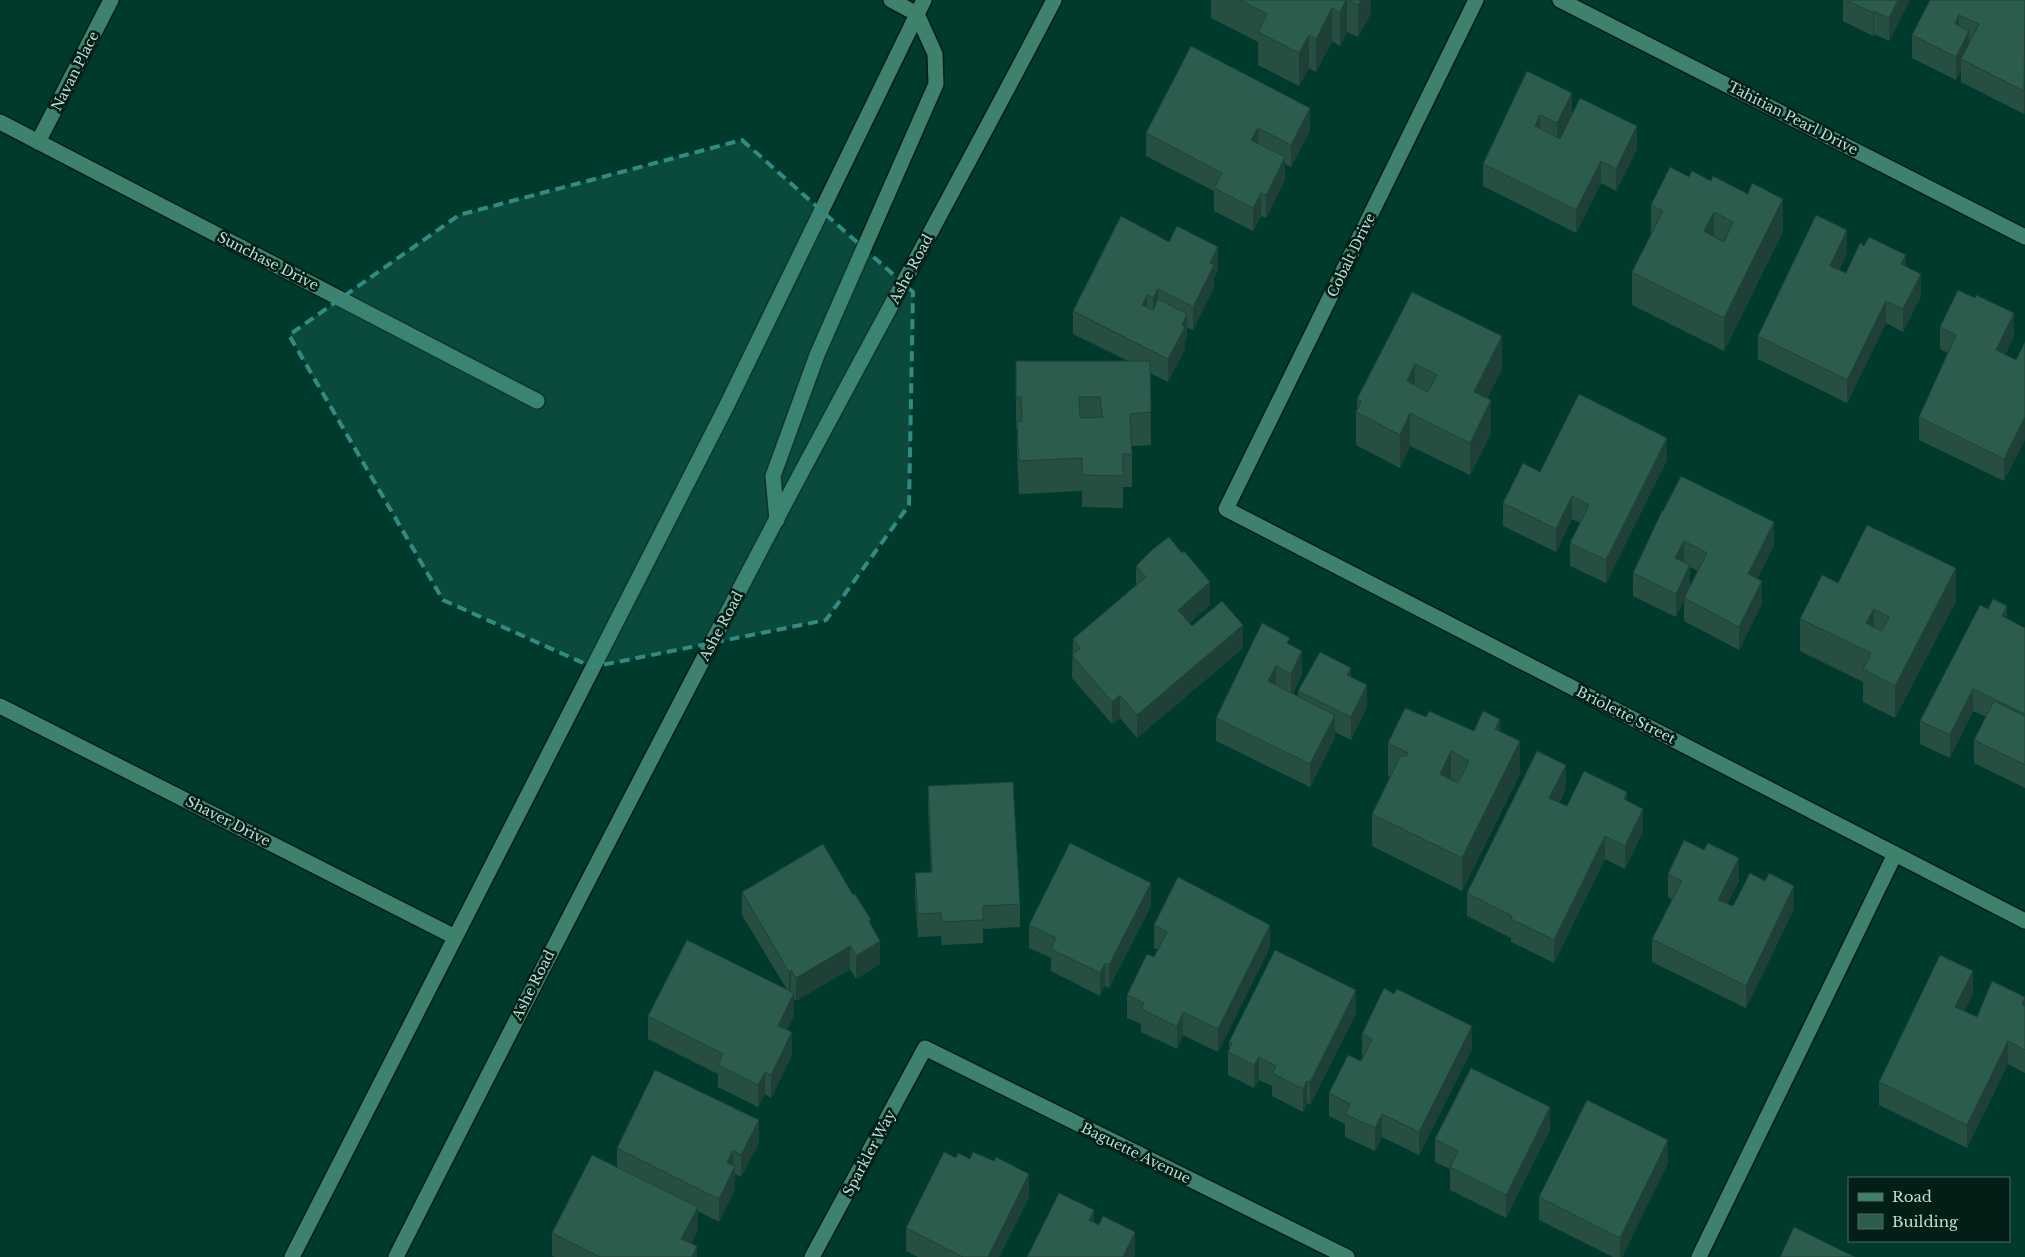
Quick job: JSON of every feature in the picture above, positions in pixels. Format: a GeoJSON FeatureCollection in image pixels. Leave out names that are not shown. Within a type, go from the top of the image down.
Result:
{"type":"FeatureCollection","features":[{"type":"Feature","properties":{"kind":"street","name":"Navan Place"},"geometry":{"type":"LineString","coordinates":[[38,142],[112,0]]}},
{"type":"Feature","properties":{"kind":"street"},"geometry":{"type":"LineString","coordinates":[[776,520],[773,476],[817,355],[936,84],[935,54],[917,14],[891,0]]}},
{"type":"Feature","properties":{"kind":"street"},"geometry":{"type":"LineString","coordinates":[[292,1257],[726,407],[924,0]]}},
{"type":"Feature","properties":{"kind":"street","name":"Ashe Road"},"geometry":{"type":"LineString","coordinates":[[396,1257],[538,976],[776,520],[1054,0]]}},
{"type":"Feature","properties":{"kind":"street","name":"Cobalt Drive"},"geometry":{"type":"LineString","coordinates":[[1226,509],[1476,0]]}},
{"type":"Feature","properties":{"kind":"street","name":"Tahitian Pearl Drive"},"geometry":{"type":"LineString","coordinates":[[1560,0],[2025,237]]}},
{"type":"Feature","properties":{"kind":"street","name":"Sunchase Drive"},"geometry":{"type":"LineString","coordinates":[[0,122],[537,401]]}},
{"type":"Feature","properties":{"kind":"street","name":"Briolette Street"},"geometry":{"type":"LineString","coordinates":[[1226,509],[2025,921]]}},
{"type":"Feature","properties":{"kind":"street","name":"Shaver Drive"},"geometry":{"type":"LineString","coordinates":[[0,706],[455,938]]}},
{"type":"Feature","properties":{"kind":"street"},"geometry":{"type":"LineString","coordinates":[[1699,1257],[1895,854]]}},
{"type":"Feature","properties":{"kind":"street","name":"Sparkler Way"},"geometry":{"type":"LineString","coordinates":[[812,1257],[925,1048]]}},
{"type":"Feature","properties":{"kind":"street","name":"Baguette Avenue"},"geometry":{"type":"LineString","coordinates":[[925,1048],[1347,1257]]}},
{"type":"Feature","properties":{"kind":"highlighted area"},"geometry":{"type":"Polygon","coordinates":[[[742,140],[913,292],[909,505],[826,620],[592,667],[443,600],[289,335],[459,215],[742,140]]]}},
{"type":"Feature","properties":{"kind":"building"},"geometry":{"type":"Polygon","coordinates":[[[1240,0],[1346,0],[1340,13],[1332,8],[1316,39],[1309,35],[1299,53],[1258,32],[1267,14],[1240,0]]]}},
{"type":"Feature","properties":{"kind":"building"},"geometry":{"type":"Polygon","coordinates":[[[1349,0],[1361,0],[1358,5],[1349,0]]]}},
{"type":"Feature","properties":{"kind":"building"},"geometry":{"type":"Polygon","coordinates":[[[1846,0],[1898,0],[1889,18],[1874,11],[1873,13],[1846,0]]]}},
{"type":"Feature","properties":{"kind":"building"},"geometry":{"type":"Polygon","coordinates":[[[1930,0],[2025,0],[2024,91],[1961,59],[1979,24],[1959,15],[1955,24],[1969,31],[1956,57],[1912,35],[1930,0]]]}},
{"type":"Feature","properties":{"kind":"building"},"geometry":{"type":"Polygon","coordinates":[[[1191,46],[1310,108],[1291,145],[1258,128],[1251,140],[1285,157],[1266,195],[1261,193],[1253,208],[1214,188],[1222,173],[1146,133],[1191,46]]]}},
{"type":"Feature","properties":{"kind":"building"},"geometry":{"type":"Polygon","coordinates":[[[1527,71],[1572,93],[1557,123],[1540,115],[1535,126],[1560,139],[1580,98],[1637,126],[1616,169],[1601,161],[1576,210],[1483,164],[1527,71]]]}},
{"type":"Feature","properties":{"kind":"building"},"geometry":{"type":"Polygon","coordinates":[[[1670,167],[1689,177],[1692,171],[1711,181],[1713,176],[1748,194],[1752,183],[1783,199],[1724,318],[1632,272],[1663,211],[1651,205],[1670,167]],[[1714,212],[1704,231],[1724,242],[1733,222],[1714,212]]]}},
{"type":"Feature","properties":{"kind":"building"},"geometry":{"type":"Polygon","coordinates":[[[1816,215],[1847,230],[1830,266],[1846,273],[1860,243],[1864,246],[1869,237],[1906,255],[1901,264],[1921,274],[1903,309],[1886,301],[1847,380],[1758,336],[1816,215]]]}},
{"type":"Feature","properties":{"kind":"building"},"geometry":{"type":"Polygon","coordinates":[[[1121,216],[1169,242],[1177,226],[1218,247],[1210,263],[1214,265],[1193,307],[1158,289],[1153,298],[1147,295],[1142,305],[1153,310],[1158,299],[1187,314],[1182,325],[1185,327],[1168,359],[1073,311],[1121,216]]]}},
{"type":"Feature","properties":{"kind":"building"},"geometry":{"type":"Polygon","coordinates":[[[1958,290],[1975,298],[1976,295],[2014,313],[1996,350],[2016,360],[2025,342],[2025,417],[2004,459],[1919,417],[1956,335],[1940,327],[1958,290]]]}},
{"type":"Feature","properties":{"kind":"building"},"geometry":{"type":"Polygon","coordinates":[[[1412,292],[1502,336],[1474,392],[1491,400],[1470,443],[1410,413],[1400,435],[1356,412],[1361,401],[1357,399],[1412,292]],[[1415,364],[1407,381],[1428,392],[1437,375],[1415,364]]]}},
{"type":"Feature","properties":{"kind":"building"},"geometry":{"type":"Polygon","coordinates":[[[1016,361],[1150,361],[1151,412],[1130,414],[1132,454],[1123,454],[1123,476],[1082,475],[1082,458],[1019,461],[1017,421],[1022,421],[1021,397],[1016,397],[1016,361]],[[1079,397],[1080,418],[1103,417],[1100,397],[1079,397]]]}},
{"type":"Feature","properties":{"kind":"building"},"geometry":{"type":"Polygon","coordinates":[[[1579,394],[1667,438],[1606,560],[1570,543],[1589,505],[1572,496],[1556,529],[1503,503],[1523,463],[1540,472],[1579,394]]]}},
{"type":"Feature","properties":{"kind":"building"},"geometry":{"type":"Polygon","coordinates":[[[1681,476],[1774,522],[1748,574],[1762,581],[1739,627],[1684,598],[1707,553],[1684,541],[1675,558],[1690,565],[1676,594],[1633,573],[1662,511],[1681,476]]]}},
{"type":"Feature","properties":{"kind":"building"},"geometry":{"type":"Polygon","coordinates":[[[1867,525],[1956,568],[1895,686],[1863,669],[1871,653],[1800,619],[1822,575],[1838,583],[1867,525]],[[1874,609],[1866,623],[1882,631],[1889,617],[1874,609]]]}},
{"type":"Feature","properties":{"kind":"building"},"geometry":{"type":"Polygon","coordinates":[[[1169,537],[1182,553],[1184,551],[1210,582],[1178,610],[1192,626],[1222,601],[1243,625],[1137,715],[1120,695],[1112,702],[1072,655],[1080,648],[1073,639],[1146,577],[1136,566],[1153,549],[1169,537]]]}},
{"type":"Feature","properties":{"kind":"building"},"geometry":{"type":"Polygon","coordinates":[[[1993,599],[2007,606],[2002,616],[2025,628],[2025,714],[1973,689],[1950,735],[1920,721],[1980,605],[1988,609],[1993,599]]]}},
{"type":"Feature","properties":{"kind":"building"},"geometry":{"type":"Polygon","coordinates":[[[1262,623],[1290,638],[1287,643],[1302,651],[1291,674],[1276,666],[1268,681],[1335,715],[1310,764],[1216,718],[1262,623]]]}},
{"type":"Feature","properties":{"kind":"building"},"geometry":{"type":"Polygon","coordinates":[[[1320,652],[1351,668],[1347,675],[1367,685],[1351,717],[1298,691],[1320,652]]]}},
{"type":"Feature","properties":{"kind":"building"},"geometry":{"type":"Polygon","coordinates":[[[1994,701],[2025,716],[2025,765],[1974,740],[1994,701]]]}},
{"type":"Feature","properties":{"kind":"building"},"geometry":{"type":"Polygon","coordinates":[[[1405,708],[1426,717],[1429,711],[1474,731],[1483,711],[1500,719],[1495,729],[1520,741],[1462,858],[1372,814],[1401,755],[1406,757],[1408,753],[1388,743],[1405,708]],[[1451,751],[1440,774],[1458,783],[1469,761],[1451,751]]]}},
{"type":"Feature","properties":{"kind":"building"},"geometry":{"type":"Polygon","coordinates":[[[1537,751],[1566,765],[1549,798],[1567,806],[1584,771],[1627,792],[1624,799],[1643,809],[1625,846],[1605,836],[1554,940],[1511,919],[1512,916],[1467,893],[1537,751]]]}},
{"type":"Feature","properties":{"kind":"building"},"geometry":{"type":"Polygon","coordinates":[[[1013,782],[1020,904],[983,906],[983,920],[942,922],[941,913],[918,914],[915,873],[932,872],[928,786],[1013,782]]]}},
{"type":"Feature","properties":{"kind":"building"},"geometry":{"type":"Polygon","coordinates":[[[1684,840],[1704,850],[1708,843],[1739,858],[1718,900],[1733,906],[1750,873],[1765,881],[1769,873],[1794,886],[1746,986],[1652,939],[1682,881],[1668,874],[1684,840]]]}},
{"type":"Feature","properties":{"kind":"building"},"geometry":{"type":"Polygon","coordinates":[[[1070,843],[1151,883],[1109,965],[1105,963],[1100,973],[1051,949],[1056,938],[1029,925],[1070,843]]]}},
{"type":"Feature","properties":{"kind":"building"},"geometry":{"type":"Polygon","coordinates":[[[823,844],[853,895],[855,894],[871,920],[869,921],[880,941],[856,956],[850,946],[796,978],[791,970],[789,972],[742,892],[823,844]]]}},
{"type":"Feature","properties":{"kind":"building"},"geometry":{"type":"Polygon","coordinates":[[[1178,877],[1270,925],[1218,1029],[1183,1012],[1177,1027],[1141,1009],[1144,1003],[1127,995],[1147,954],[1154,957],[1167,932],[1154,925],[1178,877]]]}},
{"type":"Feature","properties":{"kind":"building"},"geometry":{"type":"Polygon","coordinates":[[[687,940],[794,993],[778,1026],[792,1032],[771,1075],[765,1072],[758,1085],[718,1065],[723,1054],[648,1016],[687,940]]]}},
{"type":"Feature","properties":{"kind":"building"},"geometry":{"type":"Polygon","coordinates":[[[1275,950],[1356,990],[1310,1082],[1307,1081],[1303,1089],[1272,1073],[1276,1066],[1259,1057],[1254,1065],[1228,1052],[1232,1043],[1229,1042],[1275,950]]]}},
{"type":"Feature","properties":{"kind":"building"},"geometry":{"type":"Polygon","coordinates":[[[1940,955],[1973,971],[1955,1007],[1977,1017],[1992,981],[2025,997],[2022,1004],[2025,1006],[2025,1050],[2008,1041],[1967,1125],[1879,1082],[1940,955]]]}},
{"type":"Feature","properties":{"kind":"building"},"geometry":{"type":"Polygon","coordinates":[[[1384,988],[1394,994],[1397,989],[1472,1026],[1419,1132],[1382,1114],[1375,1128],[1345,1114],[1350,1104],[1329,1093],[1348,1055],[1361,1061],[1372,1039],[1362,1034],[1384,988]]]}},
{"type":"Feature","properties":{"kind":"building"},"geometry":{"type":"Polygon","coordinates":[[[1471,1068],[1550,1107],[1506,1195],[1450,1167],[1458,1151],[1435,1139],[1471,1068]]]}},
{"type":"Feature","properties":{"kind":"building"},"geometry":{"type":"Polygon","coordinates":[[[655,1070],[759,1120],[741,1155],[733,1150],[727,1163],[735,1166],[719,1199],[617,1148],[655,1070]]]}},
{"type":"Feature","properties":{"kind":"building"},"geometry":{"type":"Polygon","coordinates":[[[1587,1100],[1668,1140],[1620,1238],[1539,1197],[1587,1100]]]}},
{"type":"Feature","properties":{"kind":"building"},"geometry":{"type":"Polygon","coordinates":[[[944,1152],[956,1158],[958,1153],[970,1159],[973,1152],[994,1161],[996,1157],[1029,1174],[988,1257],[963,1257],[906,1228],[944,1152]]]}},
{"type":"Feature","properties":{"kind":"building"},"geometry":{"type":"Polygon","coordinates":[[[592,1155],[698,1207],[681,1239],[697,1246],[692,1257],[600,1257],[552,1233],[592,1155]]]}},
{"type":"Feature","properties":{"kind":"building"},"geometry":{"type":"Polygon","coordinates":[[[1059,1193],[1094,1210],[1089,1220],[1099,1225],[1103,1216],[1135,1232],[1123,1257],[1027,1257],[1059,1193]]]}},
{"type":"Feature","properties":{"kind":"building"},"geometry":{"type":"Polygon","coordinates":[[[1794,1227],[1855,1257],[1780,1257],[1794,1227]]]}}]}
